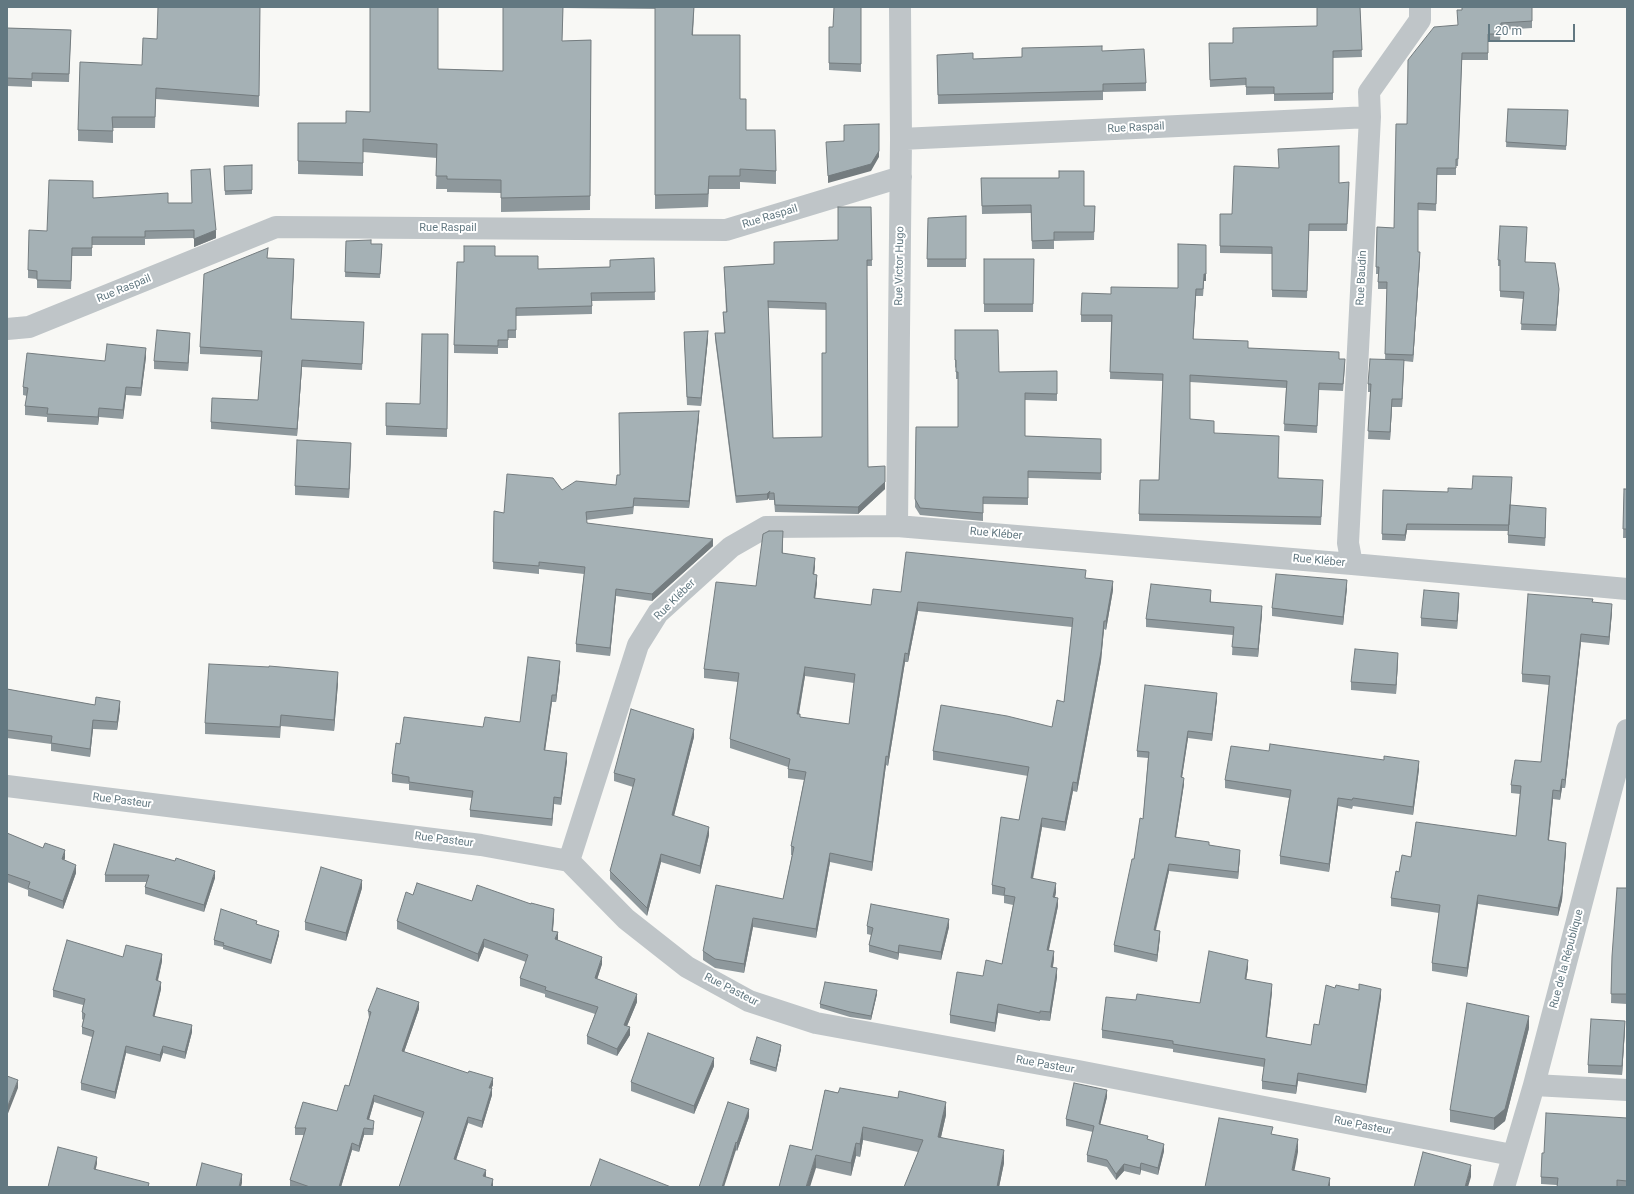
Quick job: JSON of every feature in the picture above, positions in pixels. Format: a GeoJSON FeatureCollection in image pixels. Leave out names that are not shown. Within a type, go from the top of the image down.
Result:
{"type":"FeatureCollection","features":[{"type":"Feature","properties":{"kind":"street","name":"Rue Victor Hugo"},"geometry":{"type":"LineString","coordinates":[[897,526],[901,177],[900,7]]}},
{"type":"Feature","properties":{"kind":"street","name":"Rue Baudin"},"geometry":{"type":"LineString","coordinates":[[1352,564],[1348,543],[1370,117],[1369,92],[1420,20],[1420,7]]}},
{"type":"Feature","properties":{"kind":"street","name":"Rue Raspail"},"geometry":{"type":"LineString","coordinates":[[901,139],[1370,117]]}},
{"type":"Feature","properties":{"kind":"street","name":"Rue Raspail"},"geometry":{"type":"LineString","coordinates":[[7,329],[29,327],[276,227],[726,230],[901,177]]}},
{"type":"Feature","properties":{"kind":"street","name":"Rue Kléber"},"geometry":{"type":"LineString","coordinates":[[569,861],[638,645],[658,614],[731,547],[766,527],[897,526],[1352,564],[1627,589]]}},
{"type":"Feature","properties":{"kind":"street","name":"Rue de la République"},"geometry":{"type":"LineString","coordinates":[[1504,1187],[1512,1155],[1534,1086],[1627,730]]}},
{"type":"Feature","properties":{"kind":"street","name":"Rue Pasteur"},"geometry":{"type":"LineString","coordinates":[[7,786],[482,845],[569,861],[626,919],[687,967],[749,1001],[816,1023],[1073,1070],[1512,1155]]}},
{"type":"Feature","properties":{"kind":"street"},"geometry":{"type":"LineString","coordinates":[[1534,1086],[1627,1090]]}},
{"type":"Feature","properties":{"kind":"building"},"geometry":{"type":"Polygon","coordinates":[[[158,7],[260,7],[259,96],[156,88],[155,117],[112,117],[113,131],[78,130],[80,62],[142,65],[143,38],[157,39],[158,7]]]}},
{"type":"Feature","properties":{"kind":"building"},"geometry":{"type":"Polygon","coordinates":[[[370,7],[438,7],[438,69],[503,71],[503,7],[563,7],[562,41],[591,40],[590,196],[501,198],[501,180],[447,179],[447,176],[436,176],[437,144],[363,139],[363,163],[298,161],[298,123],[346,123],[346,111],[370,112],[370,7]]]}},
{"type":"Feature","properties":{"kind":"building"},"geometry":{"type":"Polygon","coordinates":[[[655,7],[694,7],[692,35],[740,35],[740,99],[746,99],[746,130],[775,130],[776,171],[740,169],[740,176],[709,176],[708,194],[655,195],[655,7]]]}},
{"type":"Feature","properties":{"kind":"building"},"geometry":{"type":"Polygon","coordinates":[[[834,7],[861,7],[861,64],[829,63],[829,27],[833,27],[834,7]]]}},
{"type":"Feature","properties":{"kind":"building"},"geometry":{"type":"Polygon","coordinates":[[[1317,7],[1360,7],[1362,50],[1333,51],[1333,93],[1274,94],[1274,87],[1246,87],[1246,78],[1210,80],[1209,43],[1233,43],[1233,28],[1317,26],[1317,7]]]}},
{"type":"Feature","properties":{"kind":"building"},"geometry":{"type":"Polygon","coordinates":[[[1462,7],[1532,7],[1532,21],[1501,23],[1500,34],[1488,34],[1488,53],[1462,53],[1458,159],[1456,159],[1456,168],[1437,168],[1436,204],[1418,203],[1418,252],[1420,252],[1413,355],[1385,354],[1387,282],[1378,282],[1379,267],[1376,267],[1377,227],[1394,228],[1396,124],[1407,124],[1408,60],[1434,27],[1458,25],[1457,10],[1462,10],[1462,7]]]}},
{"type":"Feature","properties":{"kind":"building"},"geometry":{"type":"Polygon","coordinates":[[[7,28],[71,30],[69,74],[32,73],[32,79],[7,78],[7,28]]]}},
{"type":"Feature","properties":{"kind":"building"},"geometry":{"type":"Polygon","coordinates":[[[1102,46],[1102,51],[1144,49],[1146,83],[1103,84],[1103,91],[938,95],[937,55],[973,53],[973,59],[1022,57],[1022,48],[1102,46]]]}},
{"type":"Feature","properties":{"kind":"building"},"geometry":{"type":"Polygon","coordinates":[[[1508,109],[1568,110],[1566,146],[1506,142],[1508,109]]]}},
{"type":"Feature","properties":{"kind":"building"},"geometry":{"type":"Polygon","coordinates":[[[879,124],[879,151],[871,164],[828,176],[826,142],[844,141],[844,125],[879,124]]]}},
{"type":"Feature","properties":{"kind":"building"},"geometry":{"type":"Polygon","coordinates":[[[1339,146],[1339,183],[1349,182],[1347,224],[1309,224],[1307,291],[1272,290],[1272,247],[1220,246],[1220,214],[1232,214],[1234,166],[1279,168],[1278,149],[1339,146]]]}},
{"type":"Feature","properties":{"kind":"building"},"geometry":{"type":"Polygon","coordinates":[[[252,165],[252,190],[225,191],[224,166],[252,165]]]}},
{"type":"Feature","properties":{"kind":"building"},"geometry":{"type":"Polygon","coordinates":[[[210,169],[216,230],[194,239],[194,230],[145,231],[145,237],[92,237],[92,248],[72,248],[71,281],[37,280],[37,271],[28,270],[29,230],[47,231],[49,180],[93,181],[93,198],[168,193],[168,203],[192,203],[191,170],[210,169]]]}},
{"type":"Feature","properties":{"kind":"building"},"geometry":{"type":"Polygon","coordinates":[[[1059,171],[1084,171],[1084,206],[1095,206],[1094,232],[1054,232],[1054,240],[1032,241],[1031,205],[982,206],[981,178],[1059,178],[1059,171]]]}},
{"type":"Feature","properties":{"kind":"building"},"geometry":{"type":"Polygon","coordinates":[[[838,207],[871,207],[872,260],[867,260],[868,467],[885,466],[885,482],[858,507],[775,505],[774,493],[769,493],[770,491],[767,494],[736,496],[715,333],[725,333],[723,312],[727,312],[724,267],[774,264],[774,242],[838,240],[838,207]],[[768,301],[773,438],[822,437],[822,353],[826,353],[826,303],[768,301]]]}},
{"type":"Feature","properties":{"kind":"building"},"geometry":{"type":"Polygon","coordinates":[[[966,216],[966,259],[927,259],[928,218],[966,216]]]}},
{"type":"Feature","properties":{"kind":"building"},"geometry":{"type":"Polygon","coordinates":[[[1500,226],[1527,227],[1525,262],[1555,263],[1559,289],[1556,325],[1521,324],[1524,292],[1500,291],[1500,260],[1498,260],[1500,226]]]}},
{"type":"Feature","properties":{"kind":"building"},"geometry":{"type":"Polygon","coordinates":[[[371,240],[371,244],[382,244],[380,274],[345,272],[346,241],[371,240]]]}},
{"type":"Feature","properties":{"kind":"building"},"geometry":{"type":"Polygon","coordinates":[[[1178,244],[1206,245],[1206,274],[1204,274],[1203,289],[1196,289],[1193,339],[1248,341],[1248,348],[1339,352],[1339,359],[1345,359],[1343,384],[1319,383],[1317,426],[1284,424],[1287,381],[1190,375],[1190,419],[1214,421],[1214,433],[1279,436],[1278,478],[1323,480],[1321,517],[1139,514],[1140,480],[1159,480],[1163,374],[1110,372],[1112,315],[1081,315],[1082,293],[1111,294],[1111,287],[1178,288],[1178,244]]]}},
{"type":"Feature","properties":{"kind":"building"},"geometry":{"type":"Polygon","coordinates":[[[464,246],[495,246],[495,256],[538,256],[538,269],[610,267],[610,260],[654,258],[655,292],[591,293],[592,306],[516,308],[516,330],[508,330],[508,340],[498,340],[498,346],[454,345],[457,262],[464,262],[464,246]]]}},
{"type":"Feature","properties":{"kind":"building"},"geometry":{"type":"Polygon","coordinates":[[[268,248],[267,258],[294,259],[291,319],[364,322],[362,364],[302,360],[297,429],[211,422],[212,398],[258,400],[262,351],[200,347],[204,274],[268,248]]]}},
{"type":"Feature","properties":{"kind":"building"},"geometry":{"type":"Polygon","coordinates":[[[984,259],[1034,259],[1033,304],[984,304],[984,259]]]}},
{"type":"Feature","properties":{"kind":"building"},"geometry":{"type":"Polygon","coordinates":[[[157,330],[190,333],[188,363],[154,361],[157,330]]]}},
{"type":"Feature","properties":{"kind":"building"},"geometry":{"type":"Polygon","coordinates":[[[955,330],[998,330],[999,372],[1057,371],[1057,394],[1025,393],[1025,436],[1101,439],[1101,473],[1028,471],[1028,498],[983,497],[983,513],[920,508],[915,499],[916,427],[958,427],[958,372],[956,372],[955,360],[955,330]]]}},
{"type":"Feature","properties":{"kind":"building"},"geometry":{"type":"Polygon","coordinates":[[[708,331],[701,398],[687,397],[684,332],[708,331]]]}},
{"type":"Feature","properties":{"kind":"building"},"geometry":{"type":"Polygon","coordinates":[[[422,334],[448,334],[447,429],[386,426],[386,403],[420,404],[422,334]]]}},
{"type":"Feature","properties":{"kind":"building"},"geometry":{"type":"Polygon","coordinates":[[[107,344],[146,348],[141,388],[126,387],[123,410],[99,408],[98,417],[47,414],[48,408],[25,406],[28,388],[23,387],[27,353],[105,361],[107,344]]]}},
{"type":"Feature","properties":{"kind":"building"},"geometry":{"type":"Polygon","coordinates":[[[1370,359],[1404,360],[1402,399],[1392,399],[1390,432],[1368,431],[1371,384],[1368,384],[1370,359]]]}},
{"type":"Feature","properties":{"kind":"building"},"geometry":{"type":"Polygon","coordinates":[[[699,411],[689,501],[634,498],[633,507],[586,512],[587,523],[713,539],[652,594],[616,589],[610,648],[576,644],[585,567],[539,562],[539,566],[493,562],[494,511],[504,513],[507,474],[553,478],[562,490],[576,481],[616,485],[617,475],[620,475],[619,413],[699,411]]]}},
{"type":"Feature","properties":{"kind":"building"},"geometry":{"type":"Polygon","coordinates":[[[297,440],[351,443],[349,489],[295,486],[297,440]]]}},
{"type":"Feature","properties":{"kind":"building"},"geometry":{"type":"Polygon","coordinates":[[[1473,476],[1512,477],[1509,525],[1407,524],[1405,535],[1382,534],[1383,490],[1448,492],[1448,488],[1472,489],[1473,476]]]}},
{"type":"Feature","properties":{"kind":"building"},"geometry":{"type":"Polygon","coordinates":[[[1624,489],[1627,489],[1627,529],[1623,529],[1624,489]]]}},
{"type":"Feature","properties":{"kind":"building"},"geometry":{"type":"Polygon","coordinates":[[[1510,505],[1546,508],[1545,538],[1508,535],[1510,505]]]}},
{"type":"Feature","properties":{"kind":"building"},"geometry":{"type":"Polygon","coordinates":[[[769,531],[783,531],[782,553],[815,558],[813,574],[817,575],[814,598],[871,605],[873,589],[901,592],[906,552],[1086,570],[1085,578],[1113,581],[1106,621],[1104,621],[1101,652],[1077,783],[1073,782],[1065,822],[1042,818],[1031,878],[1056,883],[1053,897],[1058,898],[1047,950],[1054,951],[1051,967],[1057,968],[1050,1012],[1040,1011],[1040,1013],[998,1004],[995,1023],[950,1015],[957,972],[983,976],[986,960],[1002,964],[1015,897],[1004,895],[1005,888],[992,885],[1001,817],[1019,820],[1029,767],[933,751],[941,705],[1007,716],[1052,727],[1057,700],[1064,702],[1073,618],[918,602],[908,654],[905,653],[888,757],[886,756],[872,862],[830,853],[816,929],[753,918],[744,964],[715,959],[703,951],[716,885],[783,899],[794,847],[791,846],[806,772],[788,769],[790,759],[730,739],[739,673],[704,669],[716,582],[756,586],[763,534],[769,531]],[[805,667],[797,714],[800,714],[800,717],[849,724],[855,674],[805,667]]]}},
{"type":"Feature","properties":{"kind":"building"},"geometry":{"type":"Polygon","coordinates":[[[1276,574],[1347,580],[1343,617],[1272,608],[1276,574]]]}},
{"type":"Feature","properties":{"kind":"building"},"geometry":{"type":"Polygon","coordinates":[[[1151,584],[1211,590],[1210,602],[1262,606],[1258,649],[1232,647],[1234,627],[1146,619],[1151,584]]]}},
{"type":"Feature","properties":{"kind":"building"},"geometry":{"type":"Polygon","coordinates":[[[1424,590],[1459,593],[1457,621],[1421,618],[1424,590]]]}},
{"type":"Feature","properties":{"kind":"building"},"geometry":{"type":"Polygon","coordinates":[[[1528,594],[1593,599],[1592,602],[1612,604],[1609,637],[1581,634],[1565,780],[1562,779],[1560,791],[1553,790],[1548,840],[1566,843],[1562,892],[1558,908],[1478,895],[1467,968],[1432,963],[1440,905],[1391,898],[1396,871],[1399,872],[1402,855],[1411,857],[1416,822],[1516,836],[1521,786],[1511,785],[1515,760],[1541,762],[1550,676],[1522,674],[1528,594]]]}},
{"type":"Feature","properties":{"kind":"building"},"geometry":{"type":"Polygon","coordinates":[[[1355,649],[1398,653],[1396,685],[1351,682],[1355,649]]]}},
{"type":"Feature","properties":{"kind":"building"},"geometry":{"type":"Polygon","coordinates":[[[528,657],[560,661],[556,695],[552,695],[544,750],[567,753],[561,798],[554,797],[552,819],[470,810],[473,791],[409,782],[409,777],[392,774],[396,743],[400,744],[404,717],[483,727],[485,717],[520,722],[528,657]]]}},
{"type":"Feature","properties":{"kind":"building"},"geometry":{"type":"Polygon","coordinates":[[[209,664],[269,666],[338,672],[334,720],[281,715],[280,727],[205,723],[209,664]]]}},
{"type":"Feature","properties":{"kind":"building"},"geometry":{"type":"Polygon","coordinates":[[[1145,685],[1217,693],[1212,734],[1188,731],[1181,777],[1184,778],[1175,837],[1209,842],[1209,845],[1240,850],[1238,872],[1169,864],[1154,930],[1160,931],[1157,955],[1114,945],[1132,859],[1134,859],[1140,818],[1143,819],[1149,752],[1137,751],[1145,685]]]}},
{"type":"Feature","properties":{"kind":"building"},"geometry":{"type":"Polygon","coordinates":[[[7,689],[95,705],[96,697],[120,701],[117,722],[93,720],[90,749],[51,743],[52,736],[7,730],[7,689]]]}},
{"type":"Feature","properties":{"kind":"building"},"geometry":{"type":"Polygon","coordinates":[[[631,709],[694,729],[672,815],[709,827],[700,866],[661,854],[647,908],[610,871],[635,779],[614,773],[631,709]]]}},
{"type":"Feature","properties":{"kind":"building"},"geometry":{"type":"Polygon","coordinates":[[[1270,744],[1384,760],[1384,756],[1419,761],[1413,807],[1353,798],[1352,800],[1338,798],[1329,864],[1280,856],[1291,790],[1225,780],[1231,746],[1269,751],[1270,744]]]}},
{"type":"Feature","properties":{"kind":"building"},"geometry":{"type":"Polygon","coordinates":[[[7,833],[43,848],[45,843],[65,850],[62,859],[76,865],[63,901],[28,888],[30,882],[7,874],[7,833]]]}},
{"type":"Feature","properties":{"kind":"building"},"geometry":{"type":"Polygon","coordinates":[[[114,844],[175,861],[176,858],[215,871],[204,905],[145,887],[149,875],[105,875],[114,844]]]}},
{"type":"Feature","properties":{"kind":"building"},"geometry":{"type":"Polygon","coordinates":[[[321,867],[362,880],[346,933],[305,922],[321,867]]]}},
{"type":"Feature","properties":{"kind":"building"},"geometry":{"type":"Polygon","coordinates":[[[417,883],[472,901],[477,885],[531,904],[554,909],[552,931],[558,932],[555,939],[602,957],[595,978],[637,994],[624,1025],[630,1027],[617,1049],[587,1036],[598,1007],[545,990],[546,987],[520,978],[528,955],[484,939],[478,954],[397,921],[406,892],[413,895],[417,883]]]}},
{"type":"Feature","properties":{"kind":"building"},"geometry":{"type":"Polygon","coordinates":[[[1617,888],[1627,888],[1627,994],[1611,994],[1617,888]]]}},
{"type":"Feature","properties":{"kind":"building"},"geometry":{"type":"Polygon","coordinates":[[[871,904],[949,919],[941,952],[899,945],[898,953],[869,945],[873,928],[867,926],[871,904]]]}},
{"type":"Feature","properties":{"kind":"building"},"geometry":{"type":"Polygon","coordinates":[[[221,909],[257,921],[256,924],[279,931],[271,960],[223,945],[224,943],[214,940],[221,909]]]}},
{"type":"Feature","properties":{"kind":"building"},"geometry":{"type":"Polygon","coordinates":[[[67,940],[123,957],[126,945],[162,954],[156,980],[161,982],[153,1016],[192,1025],[185,1052],[163,1046],[160,1055],[126,1046],[115,1092],[81,1083],[94,1031],[82,1027],[85,1014],[82,1012],[85,999],[53,990],[67,940]]]}},
{"type":"Feature","properties":{"kind":"building"},"geometry":{"type":"Polygon","coordinates":[[[1209,951],[1248,960],[1245,979],[1272,984],[1266,1037],[1311,1045],[1314,1024],[1319,1025],[1326,985],[1335,988],[1336,985],[1359,990],[1359,984],[1381,989],[1366,1085],[1298,1073],[1296,1086],[1262,1081],[1265,1059],[1173,1044],[1173,1041],[1102,1030],[1106,997],[1136,1000],[1137,994],[1200,1003],[1209,951]]]}},
{"type":"Feature","properties":{"kind":"building"},"geometry":{"type":"Polygon","coordinates":[[[825,982],[877,990],[871,1016],[820,1004],[825,982]]]}},
{"type":"Feature","properties":{"kind":"building"},"geometry":{"type":"Polygon","coordinates":[[[377,988],[419,1002],[402,1051],[468,1073],[469,1071],[493,1078],[489,1088],[492,1088],[482,1121],[468,1117],[454,1159],[486,1170],[483,1176],[493,1179],[491,1187],[399,1187],[424,1112],[374,1095],[367,1119],[374,1121],[373,1129],[364,1128],[359,1146],[352,1143],[339,1187],[310,1187],[290,1180],[306,1128],[295,1128],[303,1102],[337,1111],[345,1085],[349,1086],[371,1012],[368,1011],[377,988]]]}},
{"type":"Feature","properties":{"kind":"building"},"geometry":{"type":"Polygon","coordinates":[[[1467,1003],[1529,1016],[1505,1109],[1494,1118],[1450,1110],[1467,1003]]]}},
{"type":"Feature","properties":{"kind":"building"},"geometry":{"type":"Polygon","coordinates":[[[1591,1019],[1625,1021],[1622,1066],[1588,1065],[1591,1019]]]}},
{"type":"Feature","properties":{"kind":"building"},"geometry":{"type":"Polygon","coordinates":[[[648,1033],[714,1058],[694,1106],[631,1082],[648,1033]]]}},
{"type":"Feature","properties":{"kind":"building"},"geometry":{"type":"Polygon","coordinates":[[[757,1037],[781,1045],[776,1068],[750,1060],[757,1037]]]}},
{"type":"Feature","properties":{"kind":"building"},"geometry":{"type":"Polygon","coordinates":[[[7,1076],[18,1080],[7,1108],[7,1076]]]}},
{"type":"Feature","properties":{"kind":"building"},"geometry":{"type":"Polygon","coordinates":[[[1074,1083],[1107,1090],[1099,1124],[1148,1136],[1147,1139],[1164,1144],[1158,1168],[1141,1163],[1140,1168],[1124,1164],[1116,1174],[1107,1160],[1087,1155],[1094,1126],[1066,1119],[1074,1083]]]}},
{"type":"Feature","properties":{"kind":"building"},"geometry":{"type":"Polygon","coordinates":[[[840,1088],[898,1098],[899,1091],[946,1102],[938,1137],[1004,1150],[997,1187],[904,1187],[923,1140],[863,1127],[860,1144],[856,1143],[851,1163],[816,1155],[806,1187],[779,1187],[790,1145],[812,1150],[825,1090],[838,1093],[840,1088]]]}},
{"type":"Feature","properties":{"kind":"building"},"geometry":{"type":"Polygon","coordinates":[[[728,1102],[749,1109],[737,1143],[736,1142],[722,1187],[699,1187],[728,1102]]]}},
{"type":"Feature","properties":{"kind":"building"},"geometry":{"type":"Polygon","coordinates":[[[1546,1113],[1627,1118],[1627,1181],[1617,1180],[1617,1187],[1557,1187],[1558,1178],[1541,1177],[1546,1113]]]}},
{"type":"Feature","properties":{"kind":"building"},"geometry":{"type":"Polygon","coordinates":[[[1219,1118],[1273,1127],[1271,1134],[1298,1139],[1292,1170],[1330,1178],[1328,1187],[1205,1187],[1219,1118]]]}},
{"type":"Feature","properties":{"kind":"building"},"geometry":{"type":"Polygon","coordinates":[[[58,1147],[97,1157],[94,1169],[149,1183],[148,1187],[48,1187],[58,1147]]]}},
{"type":"Feature","properties":{"kind":"building"},"geometry":{"type":"Polygon","coordinates":[[[1423,1152],[1471,1165],[1465,1187],[1414,1187],[1423,1152]]]}},
{"type":"Feature","properties":{"kind":"building"},"geometry":{"type":"Polygon","coordinates":[[[600,1159],[671,1187],[590,1187],[600,1159]]]}},
{"type":"Feature","properties":{"kind":"building"},"geometry":{"type":"Polygon","coordinates":[[[202,1163],[242,1174],[239,1187],[196,1187],[202,1163]]]}}]}
